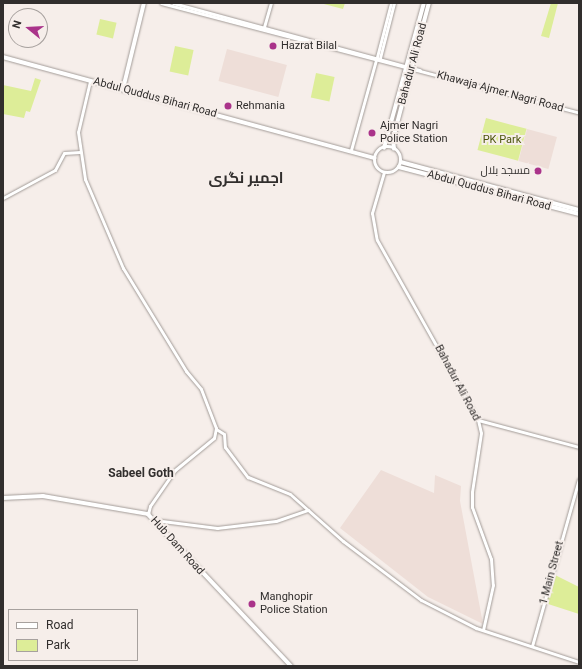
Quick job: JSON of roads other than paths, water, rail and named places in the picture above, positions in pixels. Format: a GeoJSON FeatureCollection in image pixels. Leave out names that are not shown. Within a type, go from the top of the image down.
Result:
{"type":"FeatureCollection","features":[{"type":"Feature","properties":{"kind":"main road","name":"Bahadur Ali Road"},"geometry":{"type":"LineString","coordinates":[[394,149],[393,139],[424,3]]}},
{"type":"Feature","properties":{"kind":"main road","name":"Bahadur Ali Road"},"geometry":{"type":"LineString","coordinates":[[384,148],[429,3]]}},
{"type":"Feature","properties":{"kind":"main road"},"geometry":{"type":"LineString","coordinates":[[123,89],[145,4]]}},
{"type":"Feature","properties":{"kind":"main road","name":"Abdul Quddus Bihari Road"},"geometry":{"type":"LineString","coordinates":[[3,58],[351,150],[375,158]]}},
{"type":"Feature","properties":{"kind":"main road"},"geometry":{"type":"LineString","coordinates":[[384,148],[394,149],[399,152],[402,162],[399,167],[384,172],[377,168],[375,158],[384,148]]}},
{"type":"Feature","properties":{"kind":"main road","name":"Abdul Quddus Bihari Road"},"geometry":{"type":"LineString","coordinates":[[402,162],[579,210]]}},
{"type":"Feature","properties":{"kind":"main road","name":"Abdul Quddus Bihari Road"},"geometry":{"type":"LineString","coordinates":[[399,167],[579,214]]}},
{"type":"Feature","properties":{"kind":"main road","name":"Hub Dam Road"},"geometry":{"type":"LineString","coordinates":[[3,498],[43,496],[148,514],[291,666]]}},
{"type":"Feature","properties":{"kind":"street","name":"Khawaja Ajmer Nagri Road"},"geometry":{"type":"LineString","coordinates":[[161,3],[187,8],[579,112]]}},
{"type":"Feature","properties":{"kind":"street","name":"Khawaja Ajmer Nagri Road"},"geometry":{"type":"LineString","coordinates":[[174,3],[187,8]]}},
{"type":"Feature","properties":{"kind":"street"},"geometry":{"type":"LineString","coordinates":[[264,27],[271,3]]}},
{"type":"Feature","properties":{"kind":"street"},"geometry":{"type":"LineString","coordinates":[[351,150],[393,3]]}},
{"type":"Feature","properties":{"kind":"street","name":"Khawaja Ajmer Nagri Road"},"geometry":{"type":"LineString","coordinates":[[256,26],[264,27],[279,33]]}},
{"type":"Feature","properties":{"kind":"street"},"geometry":{"type":"LineString","coordinates":[[90,80],[78,132],[85,179],[123,268],[186,371],[202,388],[216,429],[214,438],[175,470],[150,506],[148,514]]}},
{"type":"Feature","properties":{"kind":"street"},"geometry":{"type":"LineString","coordinates":[[3,198],[55,170],[64,153],[80,152]]}},
{"type":"Feature","properties":{"kind":"street","name":"Bahadur Ali Road"},"geometry":{"type":"LineString","coordinates":[[384,172],[372,213],[377,240],[478,420],[481,432],[472,492],[472,507],[490,559],[493,581],[491,602],[484,630]]}},
{"type":"Feature","properties":{"kind":"street"},"geometry":{"type":"LineString","coordinates":[[478,420],[579,447]]}},
{"type":"Feature","properties":{"kind":"street"},"geometry":{"type":"LineString","coordinates":[[216,429],[224,434],[225,447],[248,477],[290,494],[343,541],[421,600],[484,630],[579,662]]}},
{"type":"Feature","properties":{"kind":"street","name":"1 Main Street"},"geometry":{"type":"LineString","coordinates":[[532,646],[572,500],[579,480]]}},
{"type":"Feature","properties":{"kind":"street"},"geometry":{"type":"LineString","coordinates":[[154,520],[217,528],[276,521],[308,510]]}},
{"type":"Feature","properties":{"kind":"place","name":"Hazrat Bilal"},"geometry":{"type":"Point","coordinates":[273,46]}},
{"type":"Feature","properties":{"kind":"place","name":"Rehmania"},"geometry":{"type":"Point","coordinates":[228,106]}},
{"type":"Feature","properties":{"kind":"place","name":"Ajmer Nagri Police Station"},"geometry":{"type":"Point","coordinates":[372,133]}},
{"type":"Feature","properties":{"kind":"place","name":"مسجد بلال"},"geometry":{"type":"Point","coordinates":[538,171]}},
{"type":"Feature","properties":{"kind":"place","name":"Manghopir Police Station"},"geometry":{"type":"Point","coordinates":[252,604]}},
{"type":"Feature","properties":{"kind":"district","name":"اجمیر نگری"},"geometry":{"type":"Point","coordinates":[246,179]}},
{"type":"Feature","properties":{"kind":"district","name":"Sabeel Goth"},"geometry":{"type":"Point","coordinates":[141,474]}},
{"type":"Feature","properties":{"kind":"park label","name":"PK Park"},"geometry":{"type":"Point","coordinates":[502,140]}}]}
